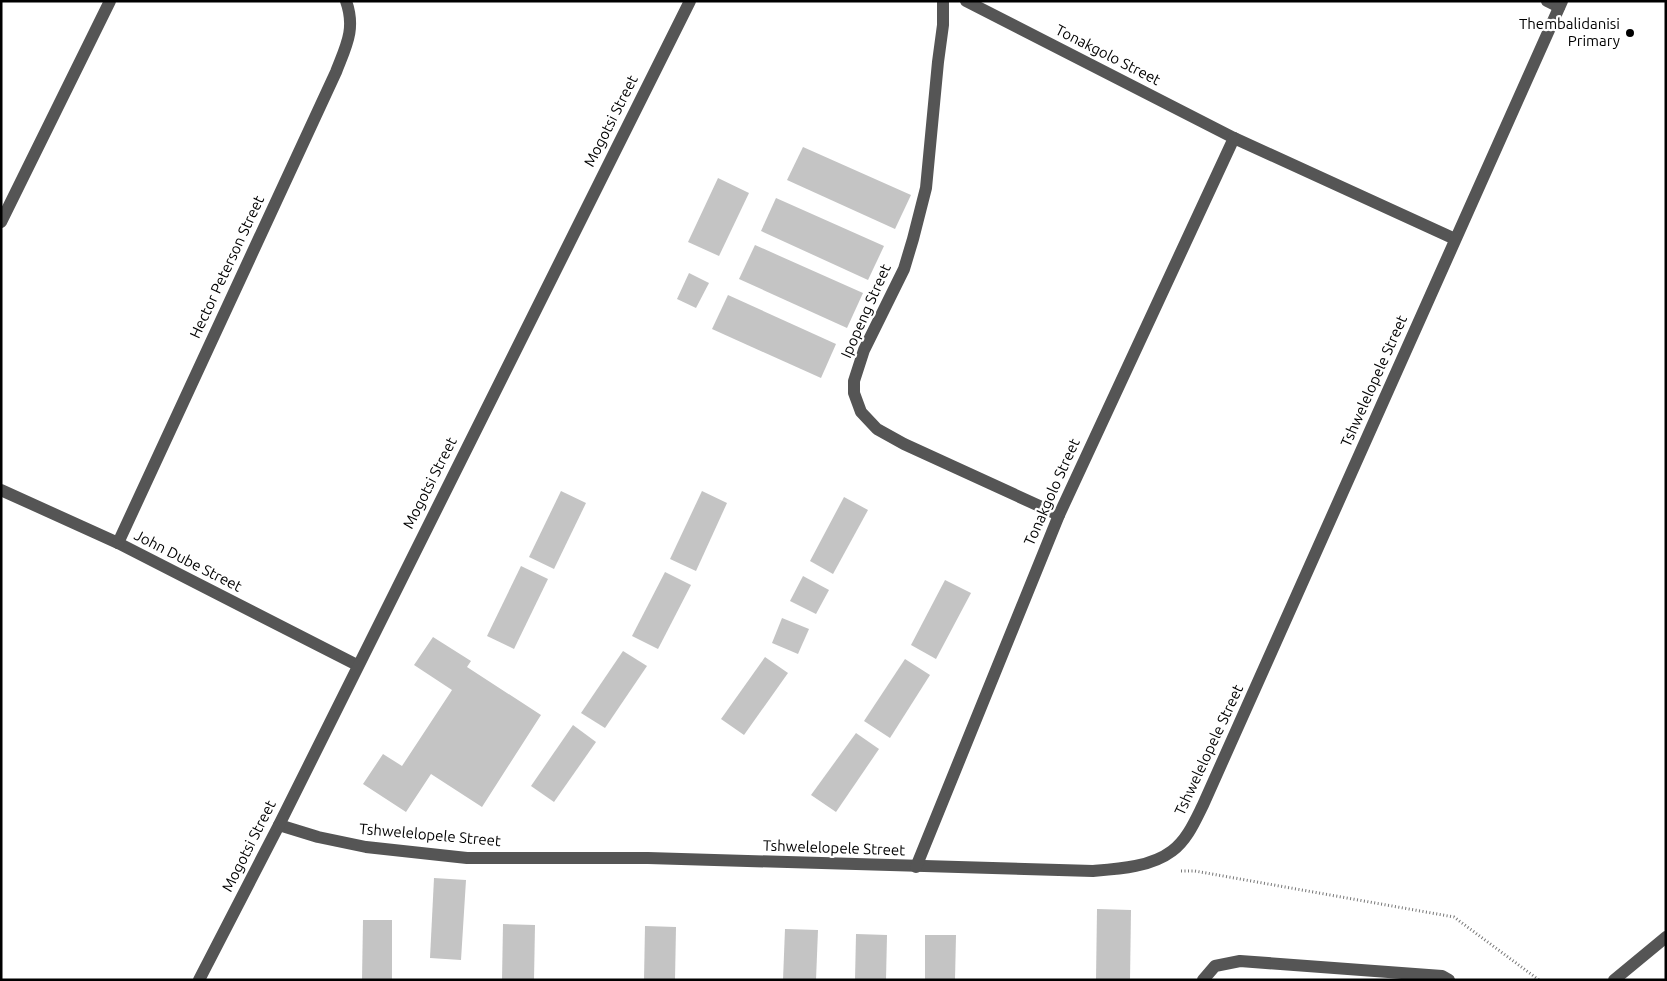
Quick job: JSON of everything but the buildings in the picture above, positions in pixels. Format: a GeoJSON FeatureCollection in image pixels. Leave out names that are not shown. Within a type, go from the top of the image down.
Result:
{"type":"FeatureCollection","features":[{"type":"Feature","properties":{"kind":"street"},"geometry":{"type":"LineString","coordinates":[[1,222],[110,1]]}},
{"type":"Feature","properties":{"kind":"street","name":"Hector Peterson Street"},"geometry":{"type":"LineString","coordinates":[[118,543],[336,72],[347,42],[351,18],[346,1]]}},
{"type":"Feature","properties":{"kind":"street","name":"Mogotsi Street"},"geometry":{"type":"LineString","coordinates":[[199,980],[279,825],[357,665],[690,1]]}},
{"type":"Feature","properties":{"kind":"street","name":"Ipopeng Street"},"geometry":{"type":"LineString","coordinates":[[944,1],[926,188],[904,269],[864,350],[854,381],[854,393],[861,412],[877,429],[904,444],[1059,515]]}},
{"type":"Feature","properties":{"kind":"street","name":"Tonakgolo Street"},"geometry":{"type":"LineString","coordinates":[[966,1],[1234,138],[1455,240]]}},
{"type":"Feature","properties":{"kind":"street"},"geometry":{"type":"LineString","coordinates":[[1546,1],[1561,4]]}},
{"type":"Feature","properties":{"kind":"street","name":"Tshwelelopele Street"},"geometry":{"type":"LineString","coordinates":[[279,825],[318,837],[366,847],[467,858],[648,858],[1093,871],[1126,868],[1150,862],[1172,851],[1188,833],[1203,806],[1561,4]]}},
{"type":"Feature","properties":{"kind":"street","name":"Tonakgolo Street"},"geometry":{"type":"LineString","coordinates":[[916,867],[1059,515],[1234,138]]}},
{"type":"Feature","properties":{"kind":"street","name":"John Dube Street"},"geometry":{"type":"LineString","coordinates":[[1,490],[118,543],[357,665]]}},
{"type":"Feature","properties":{"kind":"street"},"geometry":{"type":"LineString","coordinates":[[1614,980],[1666,937]]}},
{"type":"Feature","properties":{"kind":"street"},"geometry":{"type":"LineString","coordinates":[[1203,980],[1215,966],[1240,960],[1442,976],[1449,980]]}},
{"type":"Feature","properties":{"kind":"path"},"geometry":{"type":"LineString","coordinates":[[1177,871],[1195,872],[1454,917],[1539,980]]}},
{"type":"Feature","properties":{"kind":"place","name":"Thembalidanisi Primary"},"geometry":{"type":"Point","coordinates":[1630,33]}}]}
